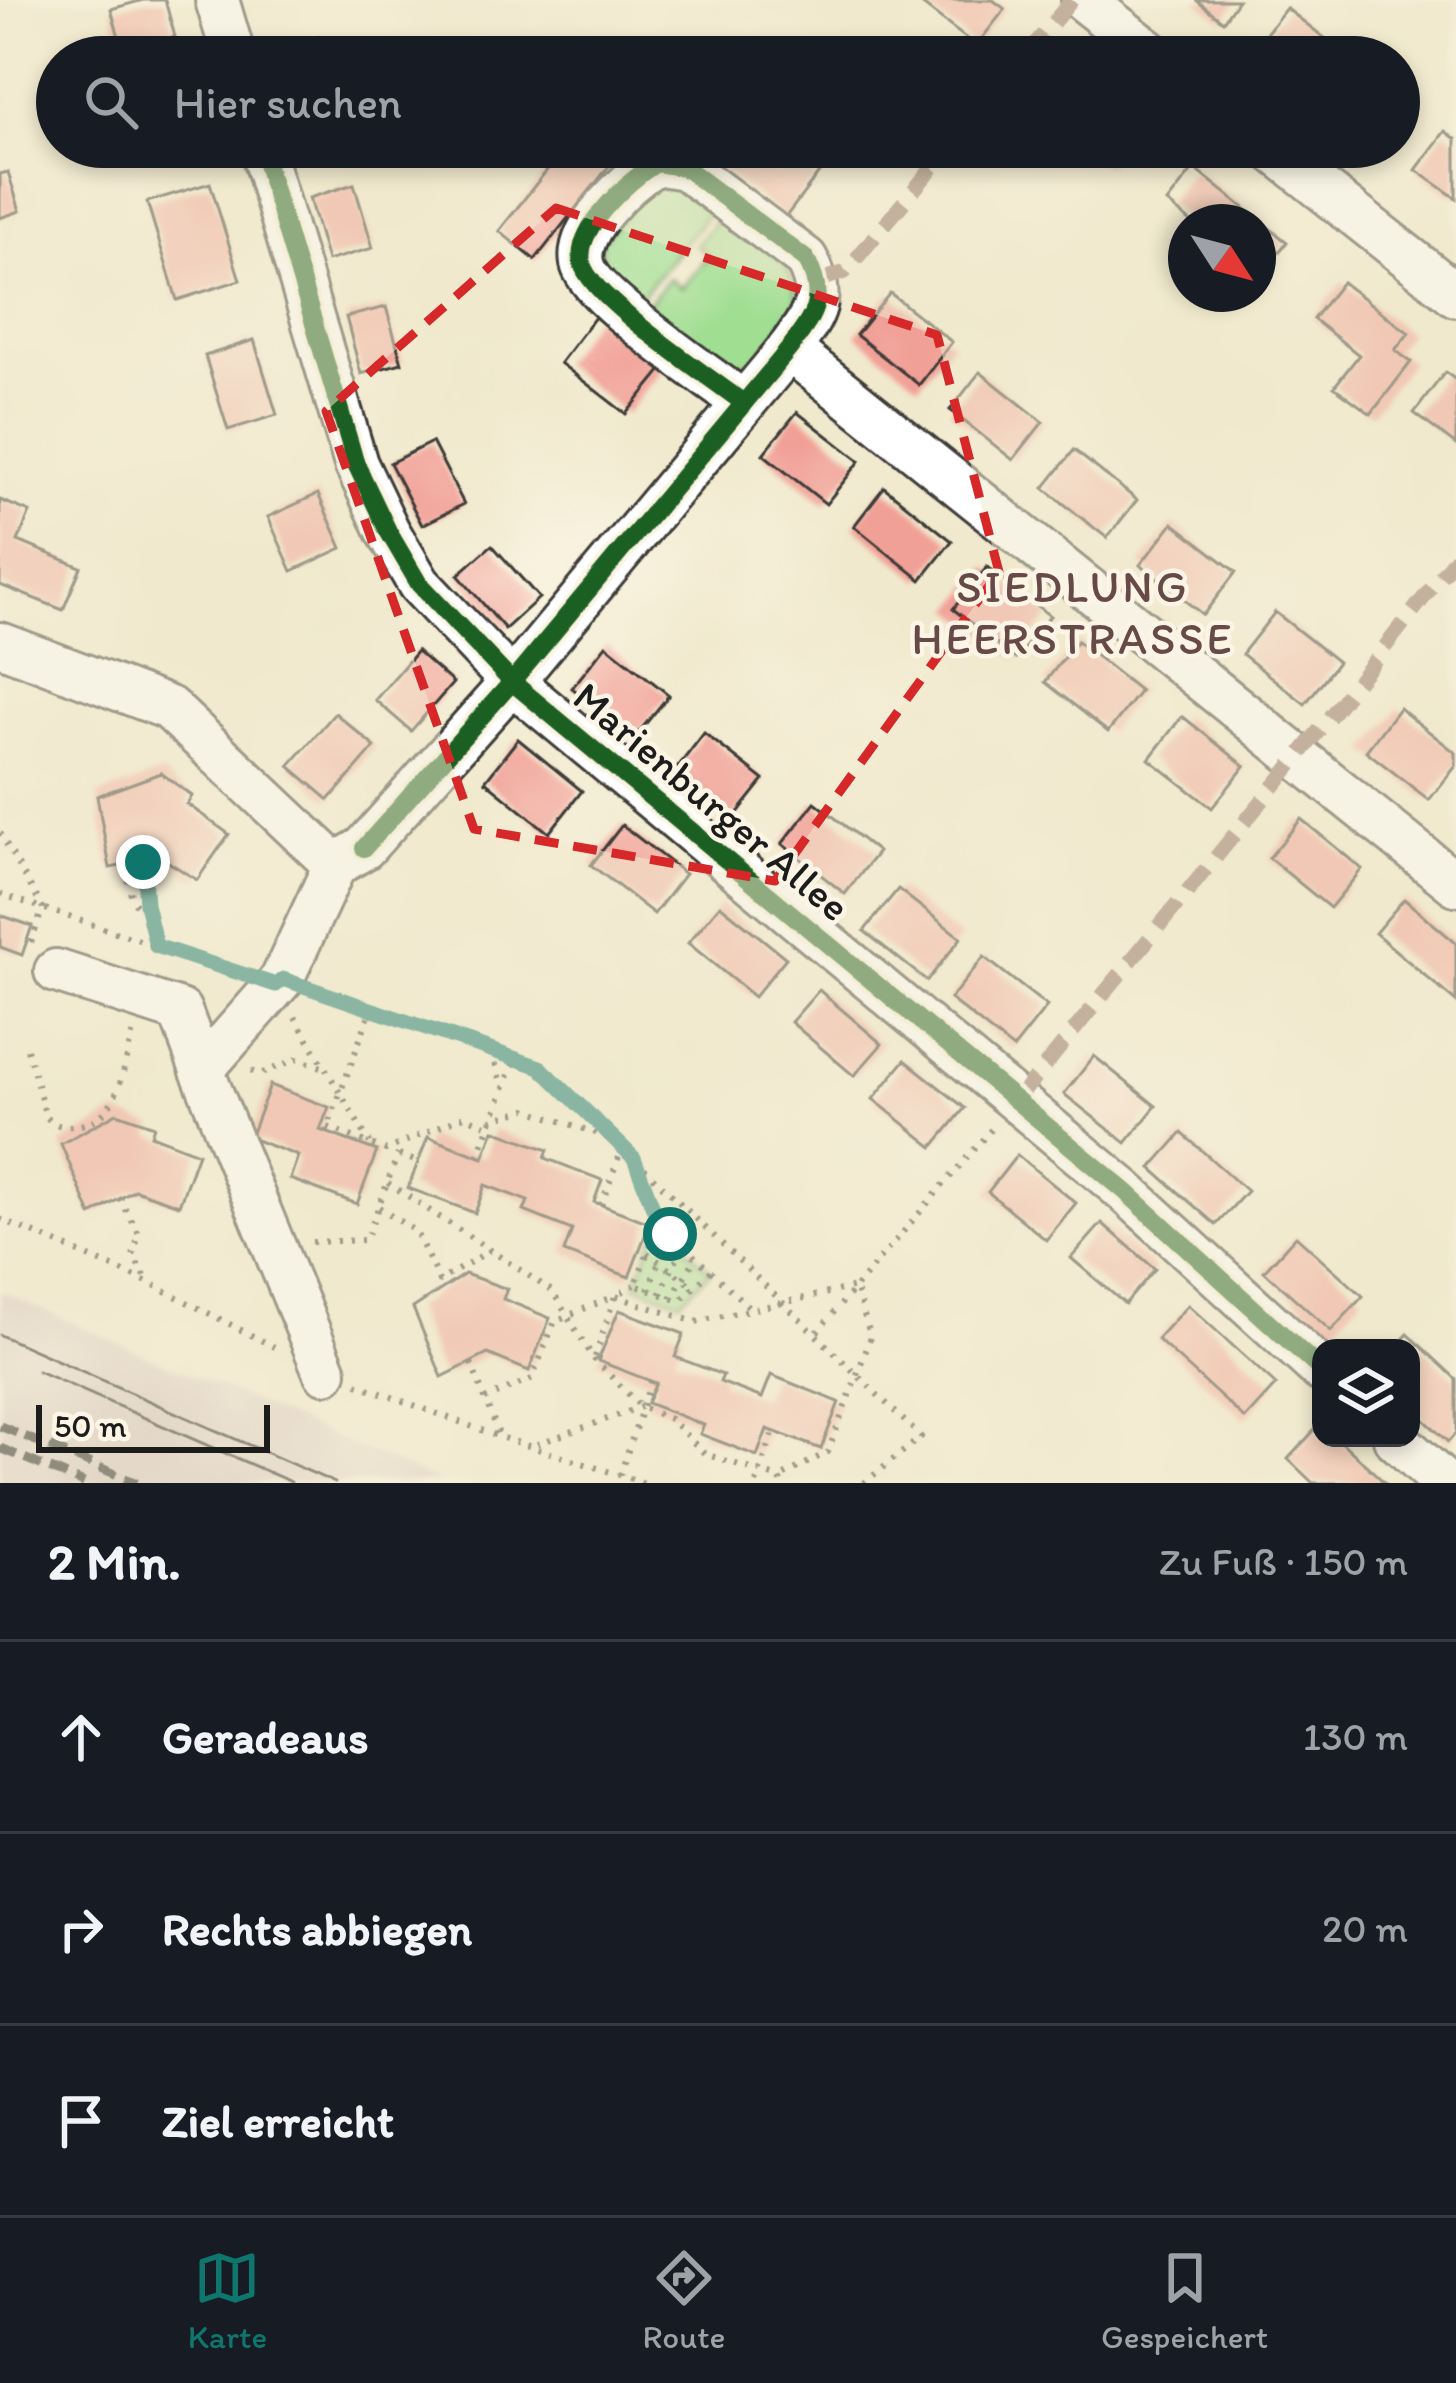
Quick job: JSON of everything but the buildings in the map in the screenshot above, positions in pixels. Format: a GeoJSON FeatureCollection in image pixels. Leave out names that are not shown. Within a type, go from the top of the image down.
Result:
{"type":"FeatureCollection","features":[{"type":"Feature","properties":{"kind":"street"},"geometry":{"type":"LineString","coordinates":[[217,0],[228,36]]}},
{"type":"Feature","properties":{"kind":"street"},"geometry":{"type":"LineString","coordinates":[[1083,0],[1129,36]]}},
{"type":"Feature","properties":{"kind":"street","name":"Marienburger Allee"},"geometry":{"type":"LineString","coordinates":[[267,168],[364,481],[419,584],[512,682],[1125,1191],[1312,1362]]}},
{"type":"Feature","properties":{"kind":"street"},"geometry":{"type":"LineString","coordinates":[[649,168],[628,182],[587,233],[582,262],[597,291],[742,402]]}},
{"type":"Feature","properties":{"kind":"street"},"geometry":{"type":"LineString","coordinates":[[222,1069],[279,982],[349,856],[512,682],[814,313],[818,281],[806,260],[685,168]]}},
{"type":"Feature","properties":{"kind":"street"},"geometry":{"type":"LineString","coordinates":[[1296,168],[1456,295]]}},
{"type":"Feature","properties":{"kind":"street"},"geometry":{"type":"LineString","coordinates":[[788,349],[1456,884]]}},
{"type":"Feature","properties":{"kind":"street"},"geometry":{"type":"LineString","coordinates":[[0,644],[169,708],[349,856]]}},
{"type":"Feature","properties":{"kind":"street"},"geometry":{"type":"LineString","coordinates":[[41,964],[180,1011],[222,1069],[272,1244],[326,1372]]}},
{"type":"Feature","properties":{"kind":"street"},"geometry":{"type":"LineString","coordinates":[[1405,1447],[1444,1483]]}},
{"type":"Feature","properties":{"kind":"path"},"geometry":{"type":"LineString","coordinates":[[0,833],[43,908],[41,964]]}},
{"type":"Feature","properties":{"kind":"path"},"geometry":{"type":"LineString","coordinates":[[143,862],[156,946]]}},
{"type":"Feature","properties":{"kind":"path"},"geometry":{"type":"LineString","coordinates":[[125,868],[132,900],[146,904]]}},
{"type":"Feature","properties":{"kind":"path"},"geometry":{"type":"LineString","coordinates":[[0,894],[540,1067],[921,1437],[864,1483]]}},
{"type":"Feature","properties":{"kind":"path"},"geometry":{"type":"LineString","coordinates":[[279,982],[370,1143]]}},
{"type":"Feature","properties":{"kind":"path"},"geometry":{"type":"LineString","coordinates":[[27,1049],[46,1117],[63,1127],[92,1123],[110,1108],[143,1000]]}},
{"type":"Feature","properties":{"kind":"path"},"geometry":{"type":"LineString","coordinates":[[370,1011],[327,1129],[418,1162]]}},
{"type":"Feature","properties":{"kind":"path"},"geometry":{"type":"LineString","coordinates":[[491,1050],[503,1089]]}},
{"type":"Feature","properties":{"kind":"path"},"geometry":{"type":"LineString","coordinates":[[222,1069],[260,1074],[298,1059],[326,1069]]}},
{"type":"Feature","properties":{"kind":"path"},"geometry":{"type":"LineString","coordinates":[[478,1156],[515,1059]]}},
{"type":"Feature","properties":{"kind":"path"},"geometry":{"type":"LineString","coordinates":[[817,1333],[1016,1101]]}},
{"type":"Feature","properties":{"kind":"path"},"geometry":{"type":"LineString","coordinates":[[386,1150],[464,1116],[490,1123],[526,1109],[615,1139]]}},
{"type":"Feature","properties":{"kind":"path"},"geometry":{"type":"LineString","coordinates":[[601,1205],[622,1146]]}},
{"type":"Feature","properties":{"kind":"path"},"geometry":{"type":"LineString","coordinates":[[272,1244],[366,1240],[398,1154]]}},
{"type":"Feature","properties":{"kind":"path"},"geometry":{"type":"LineString","coordinates":[[634,1158],[659,1223],[752,1310]]}},
{"type":"Feature","properties":{"kind":"path"},"geometry":{"type":"LineString","coordinates":[[388,1183],[551,1292],[594,1359],[641,1407],[670,1419],[705,1454],[781,1480],[828,1452],[871,1337],[858,1284]]}},
{"type":"Feature","properties":{"kind":"path"},"geometry":{"type":"LineString","coordinates":[[120,1198],[139,1234],[133,1256],[150,1283]]}},
{"type":"Feature","properties":{"kind":"path"},"geometry":{"type":"LineString","coordinates":[[379,1208],[416,1232],[440,1281],[489,1251]]}},
{"type":"Feature","properties":{"kind":"path"},"geometry":{"type":"LineString","coordinates":[[0,1219],[150,1283],[326,1372],[500,1437],[645,1483]]}},
{"type":"Feature","properties":{"kind":"path"},"geometry":{"type":"LineString","coordinates":[[485,1399],[532,1379],[555,1321],[635,1285],[659,1223]]}},
{"type":"Feature","properties":{"kind":"path"},"geometry":{"type":"LineString","coordinates":[[648,1290],[670,1234]]}},
{"type":"Feature","properties":{"kind":"path"},"geometry":{"type":"LineString","coordinates":[[660,1294],[683,1246]]}},
{"type":"Feature","properties":{"kind":"path"},"geometry":{"type":"LineString","coordinates":[[647,1253],[694,1287]]}},
{"type":"Feature","properties":{"kind":"path"},"geometry":{"type":"LineString","coordinates":[[671,1298],[696,1258]]}},
{"type":"Feature","properties":{"kind":"path"},"geometry":{"type":"LineString","coordinates":[[635,1285],[680,1301],[711,1271]]}},
{"type":"Feature","properties":{"kind":"path"},"geometry":{"type":"LineString","coordinates":[[616,1296],[695,1322],[858,1284]]}},
{"type":"Feature","properties":{"kind":"path"},"geometry":{"type":"LineString","coordinates":[[594,1359],[616,1296]]}},
{"type":"Feature","properties":{"kind":"path"},"geometry":{"type":"LineString","coordinates":[[471,1364],[500,1437]]}},
{"type":"Feature","properties":{"kind":"path"},"geometry":{"type":"LineString","coordinates":[[620,1475],[651,1381]]}},
{"type":"Feature","properties":{"kind":"path"},"geometry":{"type":"LineString","coordinates":[[534,1445],[641,1407]]}},
{"type":"Feature","properties":{"kind":"path"},"geometry":{"type":"LineString","coordinates":[[756,1483],[774,1431]]}},
{"type":"Feature","properties":{"kind":"highlighted area"},"geometry":{"type":"Polygon","coordinates":[[[556,208],[937,335],[999,572],[775,881],[474,829],[326,411],[556,208]]]}},
{"type":"Feature","properties":{"kind":"shaded area"},"geometry":{"type":"Polygon","coordinates":[[[0,1291],[340,1440],[441,1483],[0,1483],[0,1291]]]}},
{"type":"Feature","properties":{"kind":"green space"},"geometry":{"type":"Polygon","coordinates":[[[672,183],[716,204],[631,308],[606,279],[600,243],[649,185],[672,183]]]}},
{"type":"Feature","properties":{"kind":"green space"},"geometry":{"type":"Polygon","coordinates":[[[724,210],[782,261],[798,304],[757,362],[721,367],[640,313],[669,278],[682,288],[708,256],[696,245],[724,210]]]}},
{"type":"Feature","properties":{"kind":"green space"},"geometry":{"type":"Polygon","coordinates":[[[659,1223],[711,1271],[680,1301],[635,1285],[659,1223]]]}},
{"type":"Feature","properties":{"kind":"tram line"},"geometry":{"type":"LineString","coordinates":[[0,1335],[335,1483]]}},
{"type":"Feature","properties":{"kind":"tram line"},"geometry":{"type":"LineString","coordinates":[[38,1371],[291,1482]]}},
{"type":"Feature","properties":{"kind":"railway"},"geometry":{"type":"LineString","coordinates":[[0,1426],[137,1483]]}},
{"type":"Feature","properties":{"kind":"railway"},"geometry":{"type":"LineString","coordinates":[[0,1448],[84,1483]]}},
{"type":"Feature","properties":{"kind":"marked path"},"geometry":{"type":"LineString","coordinates":[[1042,36],[1072,0]]}},
{"type":"Feature","properties":{"kind":"marked path"},"geometry":{"type":"LineString","coordinates":[[818,281],[845,272],[932,168]]}},
{"type":"Feature","properties":{"kind":"marked path"},"geometry":{"type":"LineString","coordinates":[[1016,1101],[1456,557]]}},
{"type":"Feature","properties":{"kind":"cycle path"},"geometry":{"type":"LineString","coordinates":[[267,168],[356,464],[419,584],[512,682],[1125,1191],[1312,1362]]}},
{"type":"Feature","properties":{"kind":"cycle path"},"geometry":{"type":"LineString","coordinates":[[649,168],[595,220],[582,249],[582,263],[605,296],[742,402]]}},
{"type":"Feature","properties":{"kind":"cycle path"},"geometry":{"type":"LineString","coordinates":[[364,848],[512,682],[811,317],[817,296],[806,259],[685,168]]}},
{"type":"Feature","properties":{"kind":"district","name":"SIEDLUNG HEERSTRASSE"},"geometry":{"type":"Point","coordinates":[1073,612]}},
{"type":"Feature","properties":{"kind":"route"},"geometry":{"type":"LineString","coordinates":[[143,862],[156,946],[276,985],[283,979],[540,1067],[634,1158],[659,1223],[670,1234]]}}]}
